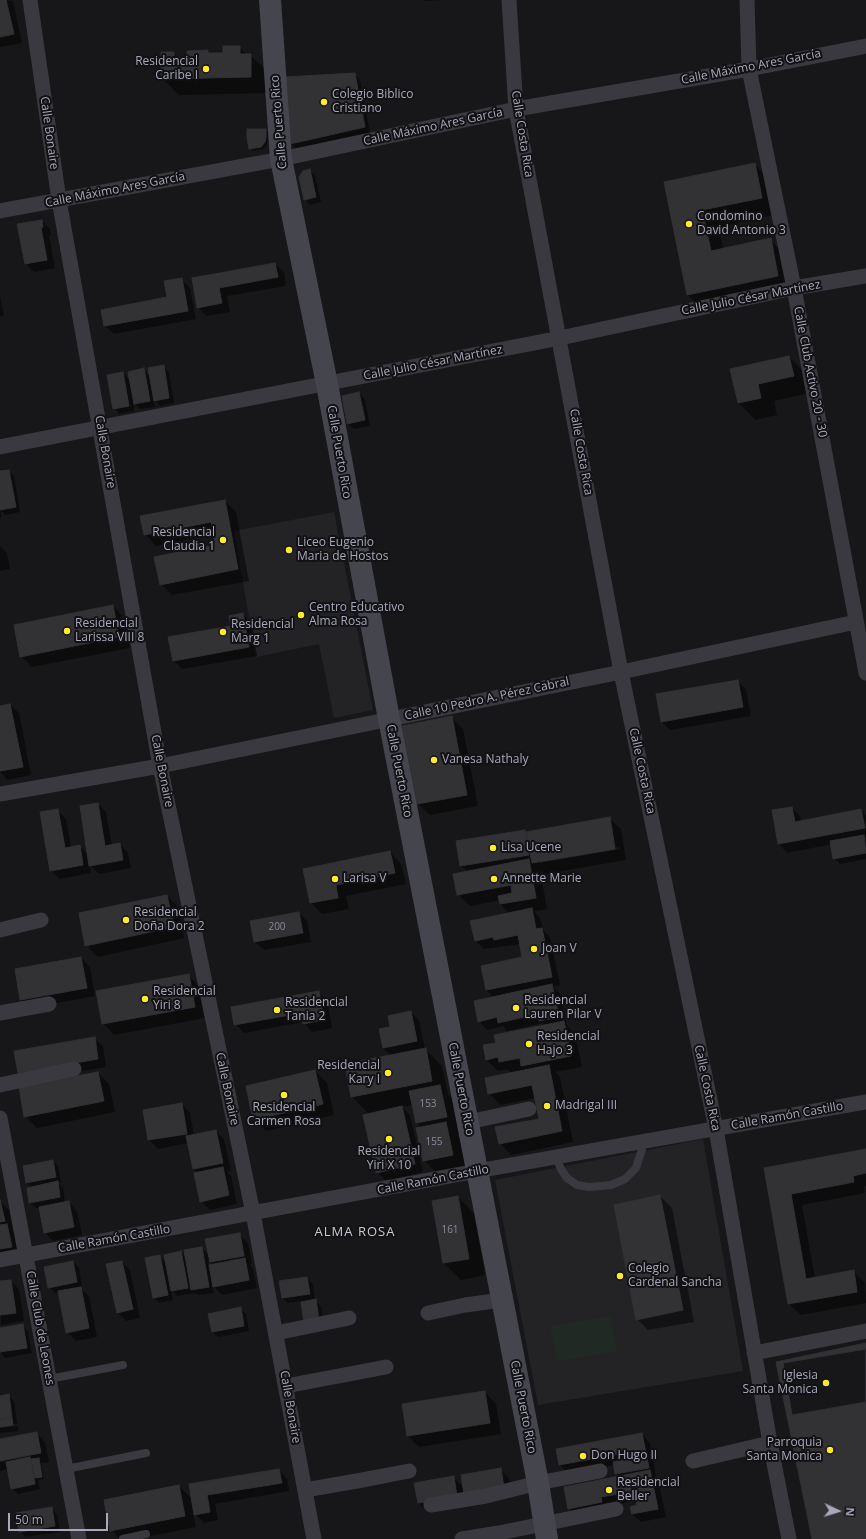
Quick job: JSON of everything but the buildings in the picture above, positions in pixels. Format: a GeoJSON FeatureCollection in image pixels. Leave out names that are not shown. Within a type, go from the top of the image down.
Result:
{"type":"FeatureCollection","features":[{"type":"Feature","properties":{"kind":"street","name":"Calle Bonaire"},"geometry":{"type":"LineString","coordinates":[[30,0],[59,200],[160,766],[253,1214],[314,1539]]}},
{"type":"Feature","properties":{"kind":"street","name":"Calle Puerto Rico"},"geometry":{"type":"LineString","coordinates":[[270,0],[281,159],[326,384],[388,719],[468,1122],[538,1483],[546,1532]]}},
{"type":"Feature","properties":{"kind":"street","name":"Calle Costa Rica"},"geometry":{"type":"LineString","coordinates":[[508,0],[516,109],[560,338],[621,672],[716,1129],[770,1443],[789,1539]]}},
{"type":"Feature","properties":{"kind":"street","name":"Calle Club Activo 20 - 30"},"geometry":{"type":"LineString","coordinates":[[748,0],[749,69],[859,616],[866,673]]}},
{"type":"Feature","properties":{"kind":"street","name":"Calle Máximo Ares García"},"geometry":{"type":"LineString","coordinates":[[0,211],[281,159],[516,109],[749,69],[866,46]]}},
{"type":"Feature","properties":{"kind":"street","name":"Calle Julio César Martínez"},"geometry":{"type":"LineString","coordinates":[[0,447],[560,338],[794,288],[866,276]]}},
{"type":"Feature","properties":{"kind":"street","name":"Calle 10 Pedro A. Pérez Cabral"},"geometry":{"type":"LineString","coordinates":[[0,794],[160,766],[621,672],[859,616]]}},
{"type":"Feature","properties":{"kind":"street"},"geometry":{"type":"LineString","coordinates":[[0,930],[41,920]]}},
{"type":"Feature","properties":{"kind":"street"},"geometry":{"type":"LineString","coordinates":[[0,1013],[49,1004]]}},
{"type":"Feature","properties":{"kind":"street"},"geometry":{"type":"LineString","coordinates":[[0,1086],[74,1069]]}},
{"type":"Feature","properties":{"kind":"street","name":"Calle Ramón Castillo"},"geometry":{"type":"LineString","coordinates":[[0,1260],[477,1171],[866,1102]]}},
{"type":"Feature","properties":{"kind":"street"},"geometry":{"type":"LineString","coordinates":[[468,1122],[530,1109]]}},
{"type":"Feature","properties":{"kind":"street","name":"Calle Club de Leones"},"geometry":{"type":"LineString","coordinates":[[0,1123],[79,1539]]}},
{"type":"Feature","properties":{"kind":"street"},"geometry":{"type":"LineString","coordinates":[[428,1313],[465,1305],[502,1300]]}},
{"type":"Feature","properties":{"kind":"street"},"geometry":{"type":"LineString","coordinates":[[276,1333],[349,1318]]}},
{"type":"Feature","properties":{"kind":"street"},"geometry":{"type":"LineString","coordinates":[[754,1353],[866,1331]]}},
{"type":"Feature","properties":{"kind":"street"},"geometry":{"type":"LineString","coordinates":[[286,1386],[386,1367]]}},
{"type":"Feature","properties":{"kind":"street"},"geometry":{"type":"LineString","coordinates":[[693,1461],[770,1443]]}},
{"type":"Feature","properties":{"kind":"street"},"geometry":{"type":"LineString","coordinates":[[305,1490],[409,1471]]}},
{"type":"Feature","properties":{"kind":"street"},"geometry":{"type":"LineString","coordinates":[[431,1505],[486,1496],[538,1483],[600,1471]]}},
{"type":"Feature","properties":{"kind":"street"},"geometry":{"type":"LineString","coordinates":[[462,1539],[546,1532],[616,1509]]}},
{"type":"Feature","properties":{"kind":"lane"},"geometry":{"type":"LineString","coordinates":[[556,1157],[560,1169],[567,1178],[577,1185],[589,1187],[611,1185],[625,1179],[636,1168],[642,1149],[641,1142]]}},
{"type":"Feature","properties":{"kind":"lane"},"geometry":{"type":"LineString","coordinates":[[49,1379],[123,1365]]}},
{"type":"Feature","properties":{"kind":"lane"},"geometry":{"type":"LineString","coordinates":[[66,1469],[146,1452]]}},
{"type":"Feature","properties":{"kind":"lane"},"geometry":{"type":"LineString","coordinates":[[123,1539],[146,1534]]}},
{"type":"Feature","properties":{"kind":"shaded area","name":"Centro Educativo Alma Rosa"},"geometry":{"type":"Polygon","coordinates":[[[334,512],[373,710],[334,718],[319,644],[256,657],[234,531],[334,512]]]}},
{"type":"Feature","properties":{"kind":"shaded area","name":"Colegio Cardenal Sancha"},"geometry":{"type":"Polygon","coordinates":[[[703,1139],[743,1371],[538,1405],[495,1180],[703,1139]]]}},
{"type":"Feature","properties":{"kind":"shaded area"},"geometry":{"type":"Polygon","coordinates":[[[611,1316],[617,1351],[557,1362],[550,1326],[611,1316]]]}},
{"type":"Feature","properties":{"kind":"place","name":"Residencial Caribe I"},"geometry":{"type":"Point","coordinates":[206,69]}},
{"type":"Feature","properties":{"kind":"place","name":"Colegio Biblico Cristiano"},"geometry":{"type":"Point","coordinates":[324,102]}},
{"type":"Feature","properties":{"kind":"place","name":"Condomino David Antonio 3"},"geometry":{"type":"Point","coordinates":[689,224]}},
{"type":"Feature","properties":{"kind":"place","name":"Residencial Claudia 1"},"geometry":{"type":"Point","coordinates":[223,540]}},
{"type":"Feature","properties":{"kind":"place","name":"Liceo Eugenio Maria de Hostos"},"geometry":{"type":"Point","coordinates":[289,550]}},
{"type":"Feature","properties":{"kind":"place","name":"Centro Educativo Alma Rosa"},"geometry":{"type":"Point","coordinates":[301,615]}},
{"type":"Feature","properties":{"kind":"place","name":"Residencial Larissa VIII 8"},"geometry":{"type":"Point","coordinates":[67,631]}},
{"type":"Feature","properties":{"kind":"place","name":"Residencial Marg 1"},"geometry":{"type":"Point","coordinates":[223,632]}},
{"type":"Feature","properties":{"kind":"place","name":"Vanesa Nathaly"},"geometry":{"type":"Point","coordinates":[434,760]}},
{"type":"Feature","properties":{"kind":"place","name":"Lisa Ucene"},"geometry":{"type":"Point","coordinates":[493,848]}},
{"type":"Feature","properties":{"kind":"place","name":"Larisa V"},"geometry":{"type":"Point","coordinates":[335,879]}},
{"type":"Feature","properties":{"kind":"place","name":"Annette Marie"},"geometry":{"type":"Point","coordinates":[494,879]}},
{"type":"Feature","properties":{"kind":"place","name":"Residencial Doña Dora 2"},"geometry":{"type":"Point","coordinates":[126,920]}},
{"type":"Feature","properties":{"kind":"place","name":"Joan V"},"geometry":{"type":"Point","coordinates":[534,949]}},
{"type":"Feature","properties":{"kind":"place","name":"Residencial Yiri 8"},"geometry":{"type":"Point","coordinates":[145,999]}},
{"type":"Feature","properties":{"kind":"place","name":"Residencial Lauren Pilar V"},"geometry":{"type":"Point","coordinates":[516,1008]}},
{"type":"Feature","properties":{"kind":"place","name":"Residencial Tania 2"},"geometry":{"type":"Point","coordinates":[277,1010]}},
{"type":"Feature","properties":{"kind":"place","name":"Residencial Hajo 3"},"geometry":{"type":"Point","coordinates":[529,1044]}},
{"type":"Feature","properties":{"kind":"place","name":"Residencial Kary I"},"geometry":{"type":"Point","coordinates":[388,1073]}},
{"type":"Feature","properties":{"kind":"place","name":"Residencial Carmen Rosa"},"geometry":{"type":"Point","coordinates":[284,1095]}},
{"type":"Feature","properties":{"kind":"place","name":"Madrigal III"},"geometry":{"type":"Point","coordinates":[547,1106]}},
{"type":"Feature","properties":{"kind":"place","name":"Residencial Yiri X 10"},"geometry":{"type":"Point","coordinates":[389,1139]}},
{"type":"Feature","properties":{"kind":"place","name":"Colegio Cardenal Sancha"},"geometry":{"type":"Point","coordinates":[620,1276]}},
{"type":"Feature","properties":{"kind":"place","name":"Iglesia Santa Monica"},"geometry":{"type":"Point","coordinates":[826,1383]}},
{"type":"Feature","properties":{"kind":"place","name":"Parroquia Santa Monica"},"geometry":{"type":"Point","coordinates":[830,1450]}},
{"type":"Feature","properties":{"kind":"place","name":"Don Hugo II"},"geometry":{"type":"Point","coordinates":[583,1456]}},
{"type":"Feature","properties":{"kind":"place","name":"Residencial Beller"},"geometry":{"type":"Point","coordinates":[609,1490]}},
{"type":"Feature","properties":{"kind":"district","name":"ALMA ROSA"},"geometry":{"type":"Point","coordinates":[355,1232]}}]}
